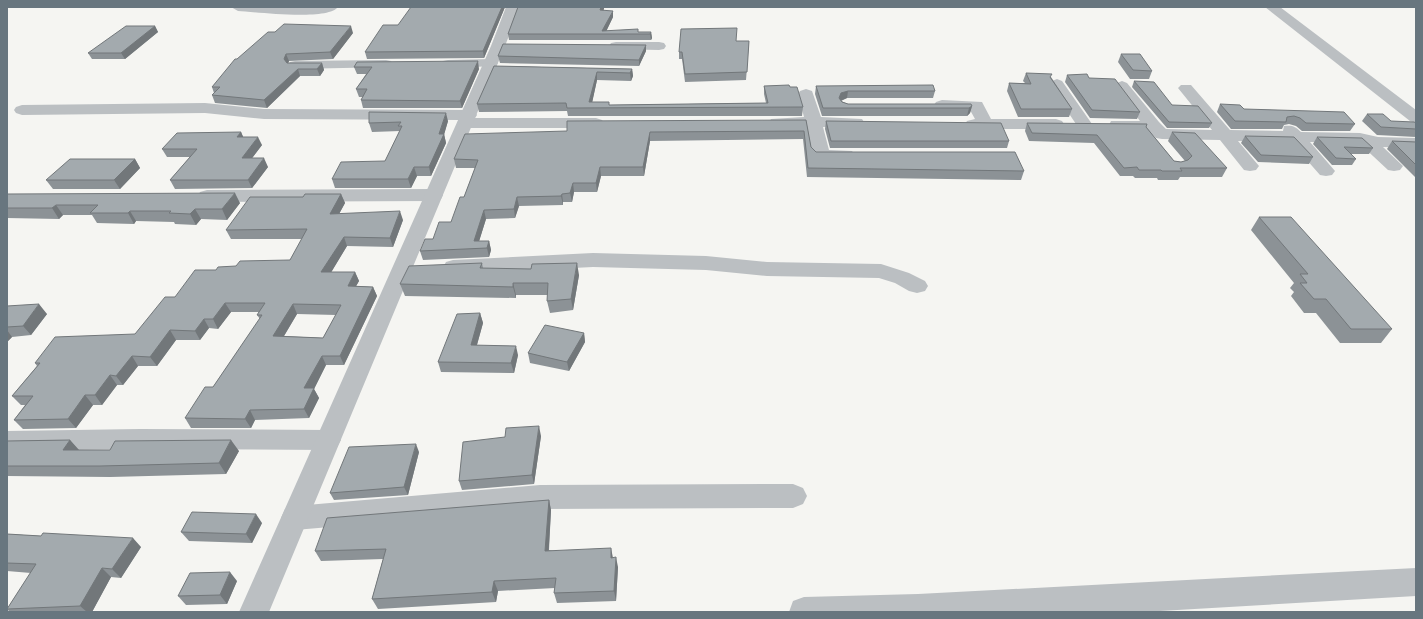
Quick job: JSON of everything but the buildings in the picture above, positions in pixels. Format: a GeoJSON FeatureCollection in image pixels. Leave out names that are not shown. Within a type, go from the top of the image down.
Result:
{"type":"FeatureCollection","features":[{"type":"Feature","properties":{"kind":"street"},"geometry":{"type":"LineString","coordinates":[[238,7],[295,12],[332,7]]}},
{"type":"Feature","properties":{"kind":"street"},"geometry":{"type":"LineString","coordinates":[[254,612],[467,119],[499,58],[513,7]]}},
{"type":"Feature","properties":{"kind":"street"},"geometry":{"type":"LineString","coordinates":[[1272,7],[1351,66],[1416,118]]}},
{"type":"Feature","properties":{"kind":"street"},"geometry":{"type":"LineString","coordinates":[[604,46],[659,46]]}},
{"type":"Feature","properties":{"kind":"street"},"geometry":{"type":"LineString","coordinates":[[436,64],[499,58]]}},
{"type":"Feature","properties":{"kind":"street"},"geometry":{"type":"LineString","coordinates":[[295,65],[397,64]]}},
{"type":"Feature","properties":{"kind":"street"},"geometry":{"type":"LineString","coordinates":[[1057,84],[1094,129]]}},
{"type":"Feature","properties":{"kind":"street"},"geometry":{"type":"LineString","coordinates":[[1122,86],[1156,131],[1167,152]]}},
{"type":"Feature","properties":{"kind":"street"},"geometry":{"type":"LineString","coordinates":[[1186,88],[1250,166]]}},
{"type":"Feature","properties":{"kind":"street"},"geometry":{"type":"LineString","coordinates":[[806,94],[814,122],[820,155],[860,155]]}},
{"type":"Feature","properties":{"kind":"street"},"geometry":{"type":"LineString","coordinates":[[930,105],[976,105],[986,124]]}},
{"type":"Feature","properties":{"kind":"street"},"geometry":{"type":"LineString","coordinates":[[22,110],[205,108],[264,114],[609,122]]}},
{"type":"Feature","properties":{"kind":"street"},"geometry":{"type":"LineString","coordinates":[[1350,120],[1394,166]]}},
{"type":"Feature","properties":{"kind":"street"},"geometry":{"type":"LineString","coordinates":[[1283,121],[1326,171]]}},
{"type":"Feature","properties":{"kind":"street"},"geometry":{"type":"LineString","coordinates":[[759,122],[869,123]]}},
{"type":"Feature","properties":{"kind":"street"},"geometry":{"type":"LineString","coordinates":[[955,124],[986,124],[1224,135],[1367,139],[1378,142],[1416,142]]}},
{"type":"Feature","properties":{"kind":"street"},"geometry":{"type":"LineString","coordinates":[[189,196],[434,195]]}},
{"type":"Feature","properties":{"kind":"street"},"geometry":{"type":"LineString","coordinates":[[402,270],[594,260],[706,263],[767,269],[881,271],[902,278],[917,286]]}},
{"type":"Feature","properties":{"kind":"street"},"geometry":{"type":"LineString","coordinates":[[7,441],[140,439],[328,440]]}},
{"type":"Feature","properties":{"kind":"street"},"geometry":{"type":"LineString","coordinates":[[295,518],[540,497],[793,496]]}},
{"type":"Feature","properties":{"kind":"street"},"geometry":{"type":"LineString","coordinates":[[804,612],[918,609],[1368,586],[1416,582]]}}]}
